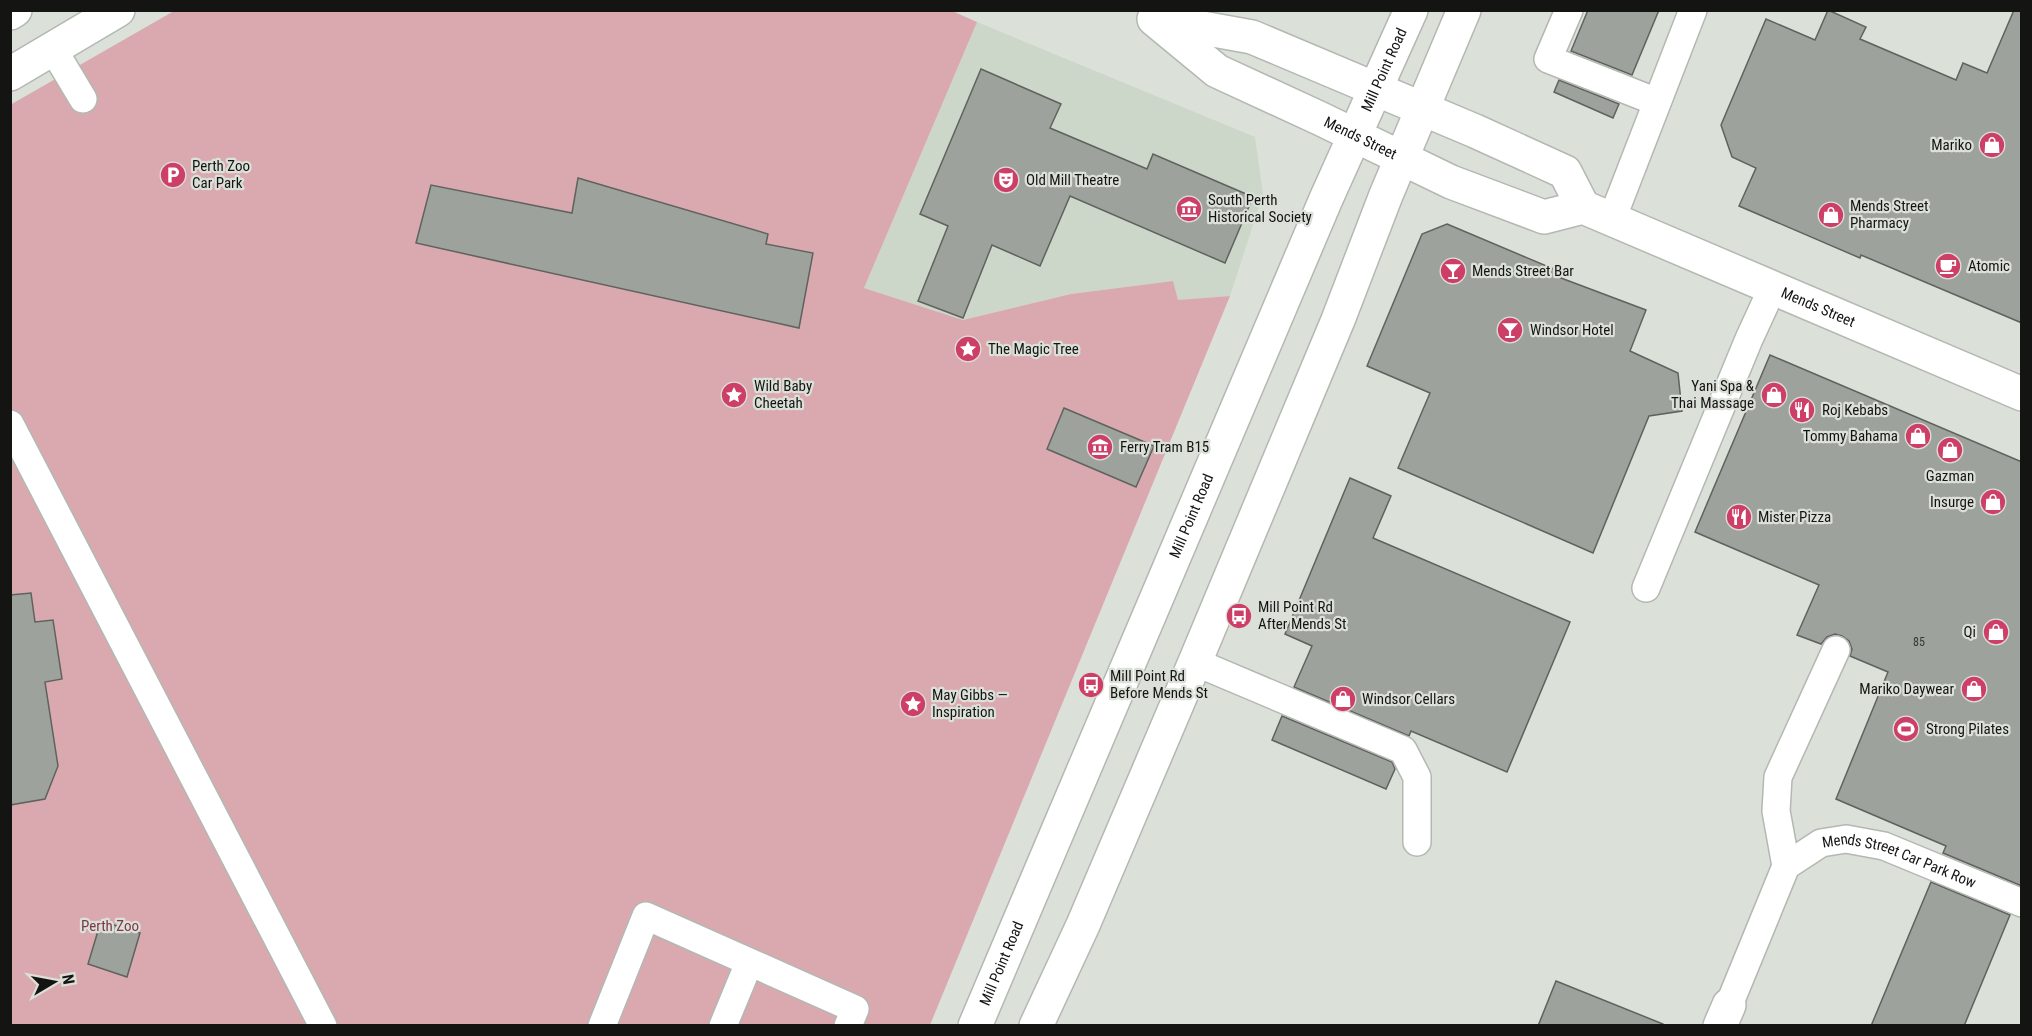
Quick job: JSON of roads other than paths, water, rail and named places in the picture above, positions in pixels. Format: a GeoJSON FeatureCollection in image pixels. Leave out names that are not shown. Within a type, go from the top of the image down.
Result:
{"type":"FeatureCollection","features":[{"type":"Feature","properties":{"kind":"main road"},"geometry":{"type":"LineString","coordinates":[[10,13],[15,10]]}},
{"type":"Feature","properties":{"kind":"main road"},"geometry":{"type":"LineString","coordinates":[[10,74],[118,10]]}},
{"type":"Feature","properties":{"kind":"main road","name":"Mill Point Road"},"geometry":{"type":"LineString","coordinates":[[975,1026],[1354,135],[1411,10]]}},
{"type":"Feature","properties":{"kind":"main road"},"geometry":{"type":"LineString","coordinates":[[1036,1026],[1083,925],[1195,662],[1464,10]]}},
{"type":"Feature","properties":{"kind":"main road","name":"Mends Street"},"geometry":{"type":"LineString","coordinates":[[1144,15],[1252,37],[1424,108],[1565,172],[1597,213]]}},
{"type":"Feature","properties":{"kind":"main road","name":"Mends Street"},"geometry":{"type":"LineString","coordinates":[[1144,15],[1217,71],[1459,186],[1544,217],[1597,213],[2022,394]]}},
{"type":"Feature","properties":{"kind":"lane"},"geometry":{"type":"LineString","coordinates":[[1569,10],[1548,59],[1657,102]]}},
{"type":"Feature","properties":{"kind":"lane"},"geometry":{"type":"LineString","coordinates":[[1597,213],[1657,102],[1693,10]]}},
{"type":"Feature","properties":{"kind":"lane"},"geometry":{"type":"LineString","coordinates":[[54,49],[83,99]]}},
{"type":"Feature","properties":{"kind":"lane"},"geometry":{"type":"LineString","coordinates":[[1646,588],[1735,372],[1772,289]]}},
{"type":"Feature","properties":{"kind":"lane"},"geometry":{"type":"LineString","coordinates":[[10,424],[322,1026]]}},
{"type":"Feature","properties":{"kind":"lane"},"geometry":{"type":"LineString","coordinates":[[1725,1015],[1786,866],[1776,811],[1778,777],[1836,650]]}},
{"type":"Feature","properties":{"kind":"lane"},"geometry":{"type":"LineString","coordinates":[[1195,662],[1403,750],[1417,777],[1417,842]]}},
{"type":"Feature","properties":{"kind":"lane","name":"Mends Street Car Park Row"},"geometry":{"type":"LineString","coordinates":[[1786,866],[1821,843],[1846,839],[1884,846],[2022,903]]}},
{"type":"Feature","properties":{"kind":"lane"},"geometry":{"type":"LineString","coordinates":[[602,1026],[646,916],[855,1009],[848,1026]]}},
{"type":"Feature","properties":{"kind":"lane"},"geometry":{"type":"LineString","coordinates":[[723,1026],[749,963]]}},
{"type":"Feature","properties":{"kind":"place","name":"Mariko"},"geometry":{"type":"Point","coordinates":[1992,145]}},
{"type":"Feature","properties":{"kind":"place","name":"Perth Zoo Car Park"},"geometry":{"type":"Point","coordinates":[173,175]}},
{"type":"Feature","properties":{"kind":"place","name":"Old Mill Theatre"},"geometry":{"type":"Point","coordinates":[1006,180]}},
{"type":"Feature","properties":{"kind":"place","name":"South Perth Historical Society"},"geometry":{"type":"Point","coordinates":[1189,209]}},
{"type":"Feature","properties":{"kind":"place","name":"Mends Street Pharmacy"},"geometry":{"type":"Point","coordinates":[1831,215]}},
{"type":"Feature","properties":{"kind":"place","name":"Atomic"},"geometry":{"type":"Point","coordinates":[1948,266]}},
{"type":"Feature","properties":{"kind":"place","name":"Mends Street Bar"},"geometry":{"type":"Point","coordinates":[1453,271]}},
{"type":"Feature","properties":{"kind":"place","name":"Windsor Hotel"},"geometry":{"type":"Point","coordinates":[1510,330]}},
{"type":"Feature","properties":{"kind":"place","name":"The Magic Tree"},"geometry":{"type":"Point","coordinates":[968,349]}},
{"type":"Feature","properties":{"kind":"place","name":"Wild Baby Cheetah"},"geometry":{"type":"Point","coordinates":[734,395]}},
{"type":"Feature","properties":{"kind":"place","name":"Yani Spa & Thai Massage"},"geometry":{"type":"Point","coordinates":[1774,395]}},
{"type":"Feature","properties":{"kind":"place","name":"Roj Kebabs"},"geometry":{"type":"Point","coordinates":[1802,410]}},
{"type":"Feature","properties":{"kind":"place","name":"Tommy Bahama"},"geometry":{"type":"Point","coordinates":[1918,436]}},
{"type":"Feature","properties":{"kind":"place","name":"Ferry Tram B15"},"geometry":{"type":"Point","coordinates":[1100,447]}},
{"type":"Feature","properties":{"kind":"place","name":"Gazman"},"geometry":{"type":"Point","coordinates":[1950,450]}},
{"type":"Feature","properties":{"kind":"place","name":"Insurge"},"geometry":{"type":"Point","coordinates":[1993,502]}},
{"type":"Feature","properties":{"kind":"place","name":"Mister Pizza"},"geometry":{"type":"Point","coordinates":[1739,517]}},
{"type":"Feature","properties":{"kind":"place","name":"Mill Point Rd After Mends St"},"geometry":{"type":"Point","coordinates":[1239,616]}},
{"type":"Feature","properties":{"kind":"place","name":"Qi"},"geometry":{"type":"Point","coordinates":[1996,632]}},
{"type":"Feature","properties":{"kind":"place","name":"Mill Point Rd Before Mends St"},"geometry":{"type":"Point","coordinates":[1091,685]}},
{"type":"Feature","properties":{"kind":"place","name":"Mariko Daywear"},"geometry":{"type":"Point","coordinates":[1974,689]}},
{"type":"Feature","properties":{"kind":"place","name":"Windsor Cellars"},"geometry":{"type":"Point","coordinates":[1343,699]}},
{"type":"Feature","properties":{"kind":"place","name":"May Gibbs — Inspiration"},"geometry":{"type":"Point","coordinates":[913,704]}},
{"type":"Feature","properties":{"kind":"place","name":"Strong Pilates"},"geometry":{"type":"Point","coordinates":[1906,729]}},
{"type":"Feature","properties":{"kind":"park label","name":"Perth Zoo"},"geometry":{"type":"Point","coordinates":[110,926]}}]}
